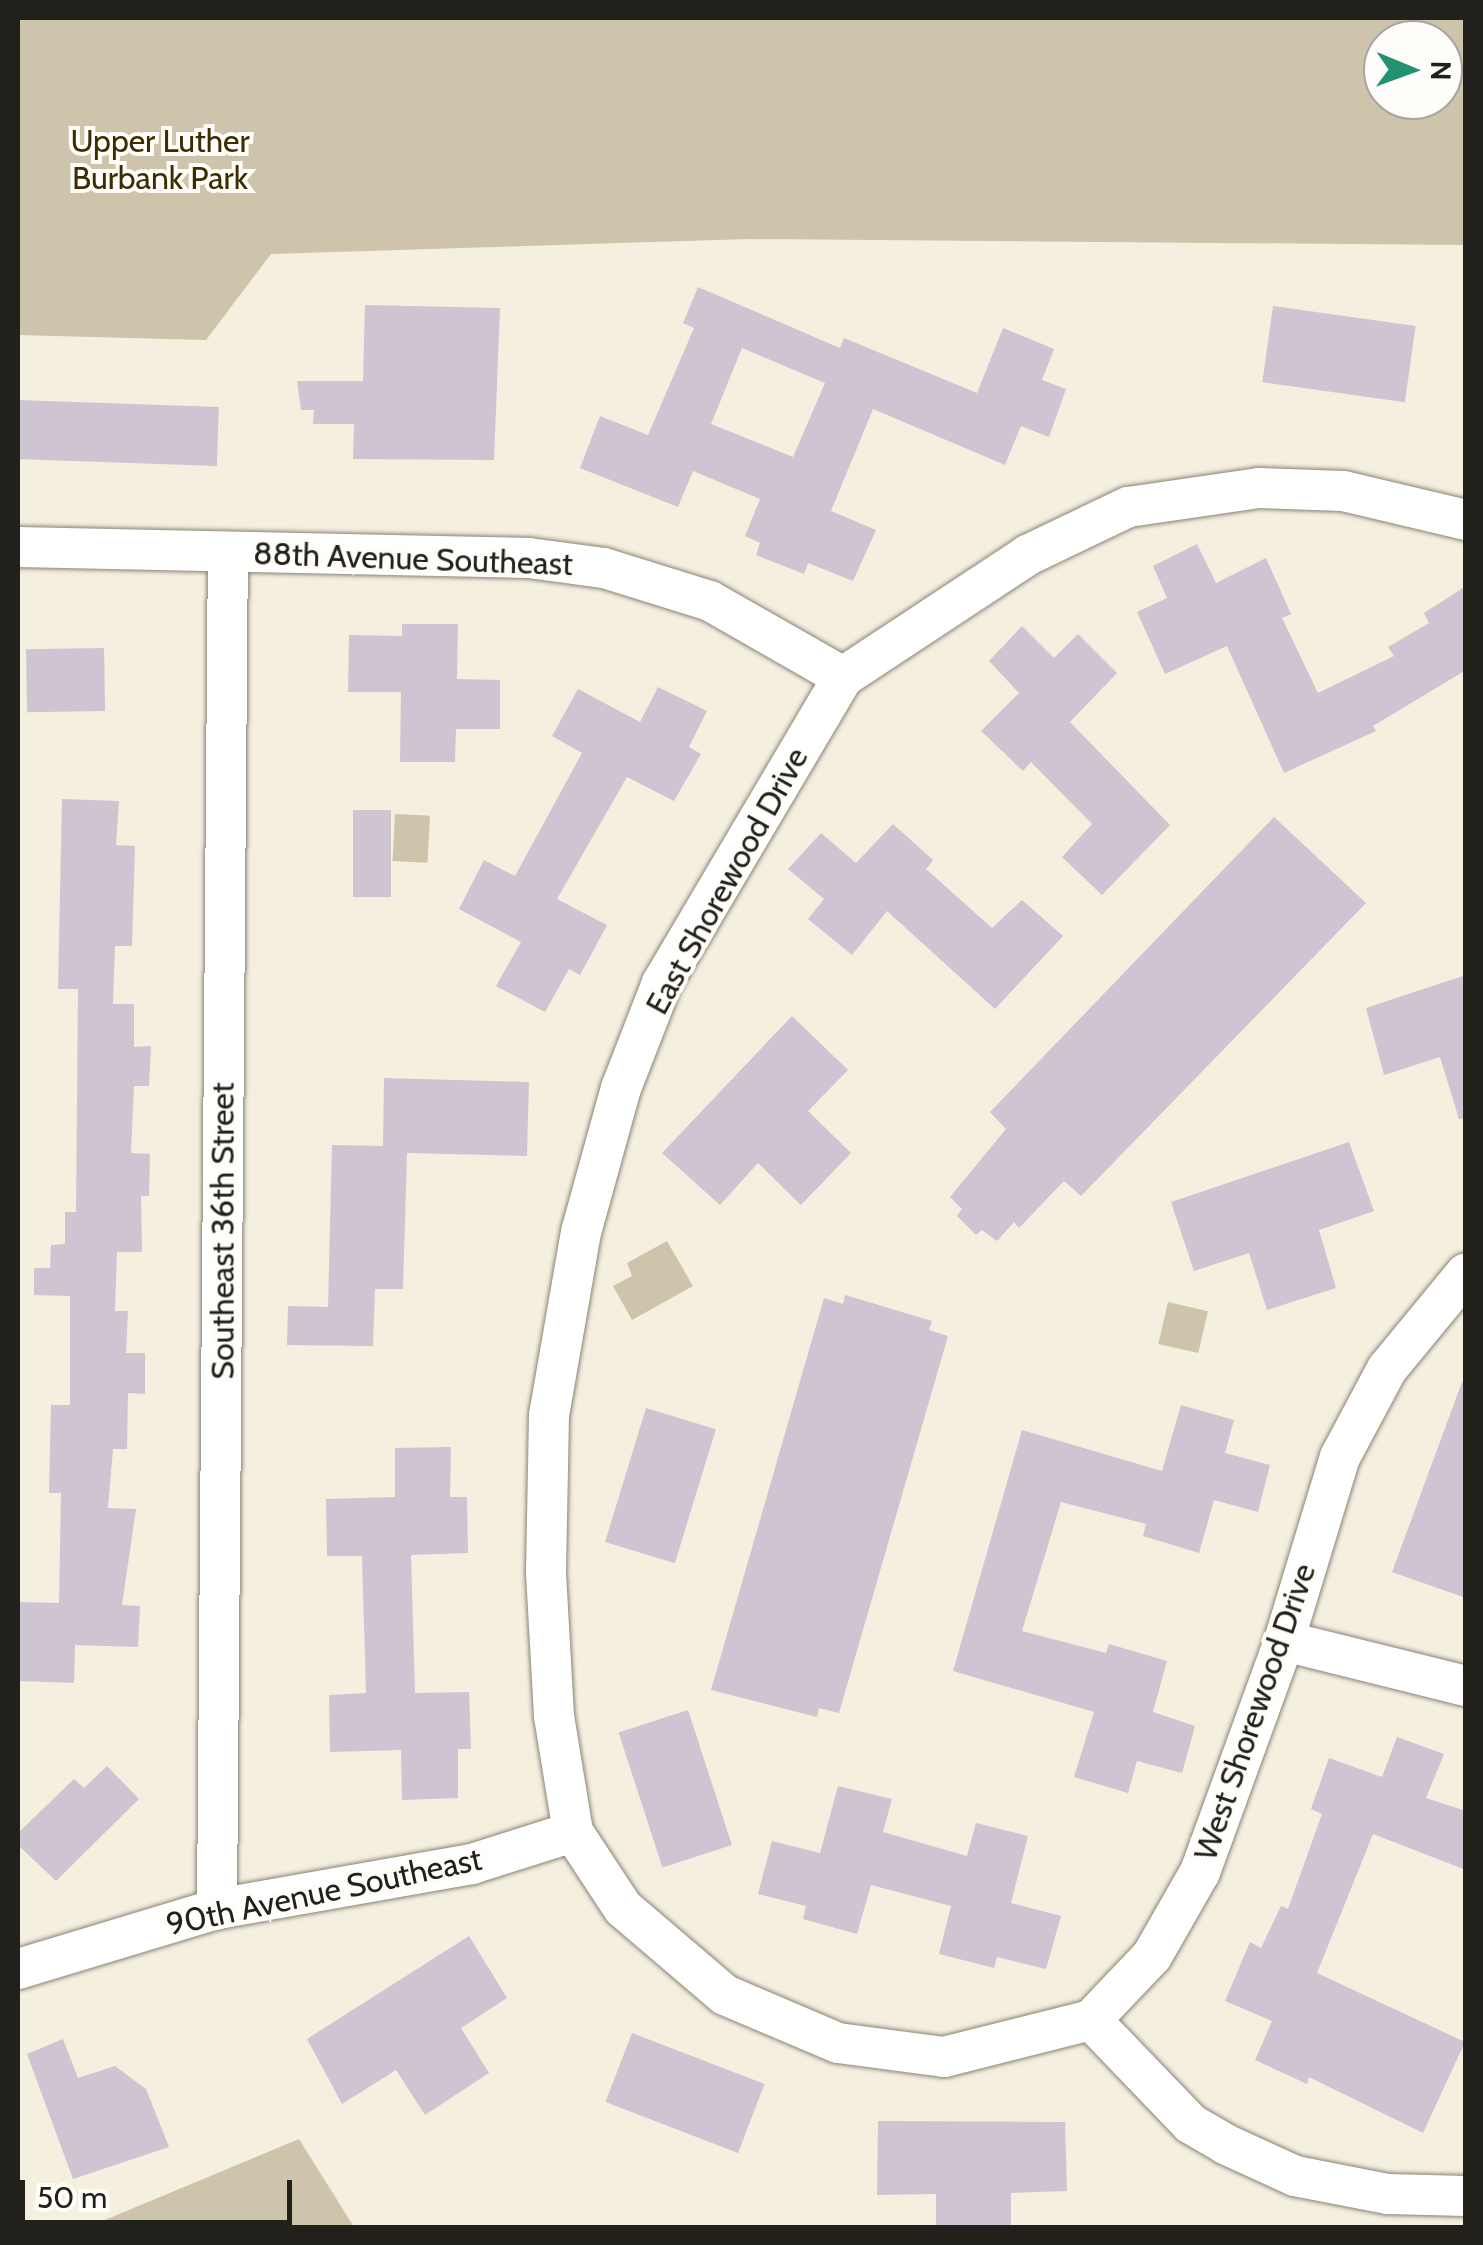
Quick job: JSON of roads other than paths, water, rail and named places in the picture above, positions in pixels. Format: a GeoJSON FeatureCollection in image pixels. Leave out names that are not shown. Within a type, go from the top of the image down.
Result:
{"type":"FeatureCollection","features":[{"type":"Feature","properties":{"kind":"street","name":"East Shorewood Drive"},"geometry":{"type":"LineString","coordinates":[[1091,2020],[944,2057],[838,2042],[725,1996],[684,1965],[623,1908],[573,1832],[554,1716],[546,1573],[549,1414],[581,1232],[622,1088],[662,984],[843,677],[1028,555],[1128,507],[1258,488],[1343,491],[1466,520]]}},
{"type":"Feature","properties":{"kind":"street","name":"88th Avenue Southeast"},"geometry":{"type":"LineString","coordinates":[[18,547],[529,558],[604,568],[710,602],[843,677]]}},
{"type":"Feature","properties":{"kind":"street","name":"Southeast 36th Street"},"geometry":{"type":"LineString","coordinates":[[217,1909],[228,552]]}},
{"type":"Feature","properties":{"kind":"street","name":"West Shorewood Drive"},"geometry":{"type":"LineString","coordinates":[[1091,2020],[1152,1956],[1200,1872],[1284,1641],[1340,1457],[1387,1369],[1466,1273]]}},
{"type":"Feature","properties":{"kind":"street"},"geometry":{"type":"LineString","coordinates":[[1284,1641],[1466,1686]]}},
{"type":"Feature","properties":{"kind":"street","name":"90th Avenue Southeast"},"geometry":{"type":"LineString","coordinates":[[18,1969],[217,1909],[472,1864],[573,1832]]}},
{"type":"Feature","properties":{"kind":"street"},"geometry":{"type":"LineString","coordinates":[[1091,2020],[1190,2124],[1226,2144],[1296,2176],[1388,2194],[1466,2196]]}},
{"type":"Feature","properties":{"kind":"park label","name":"Upper Luther Burbank Park"},"geometry":{"type":"Point","coordinates":[160,160]}}]}
